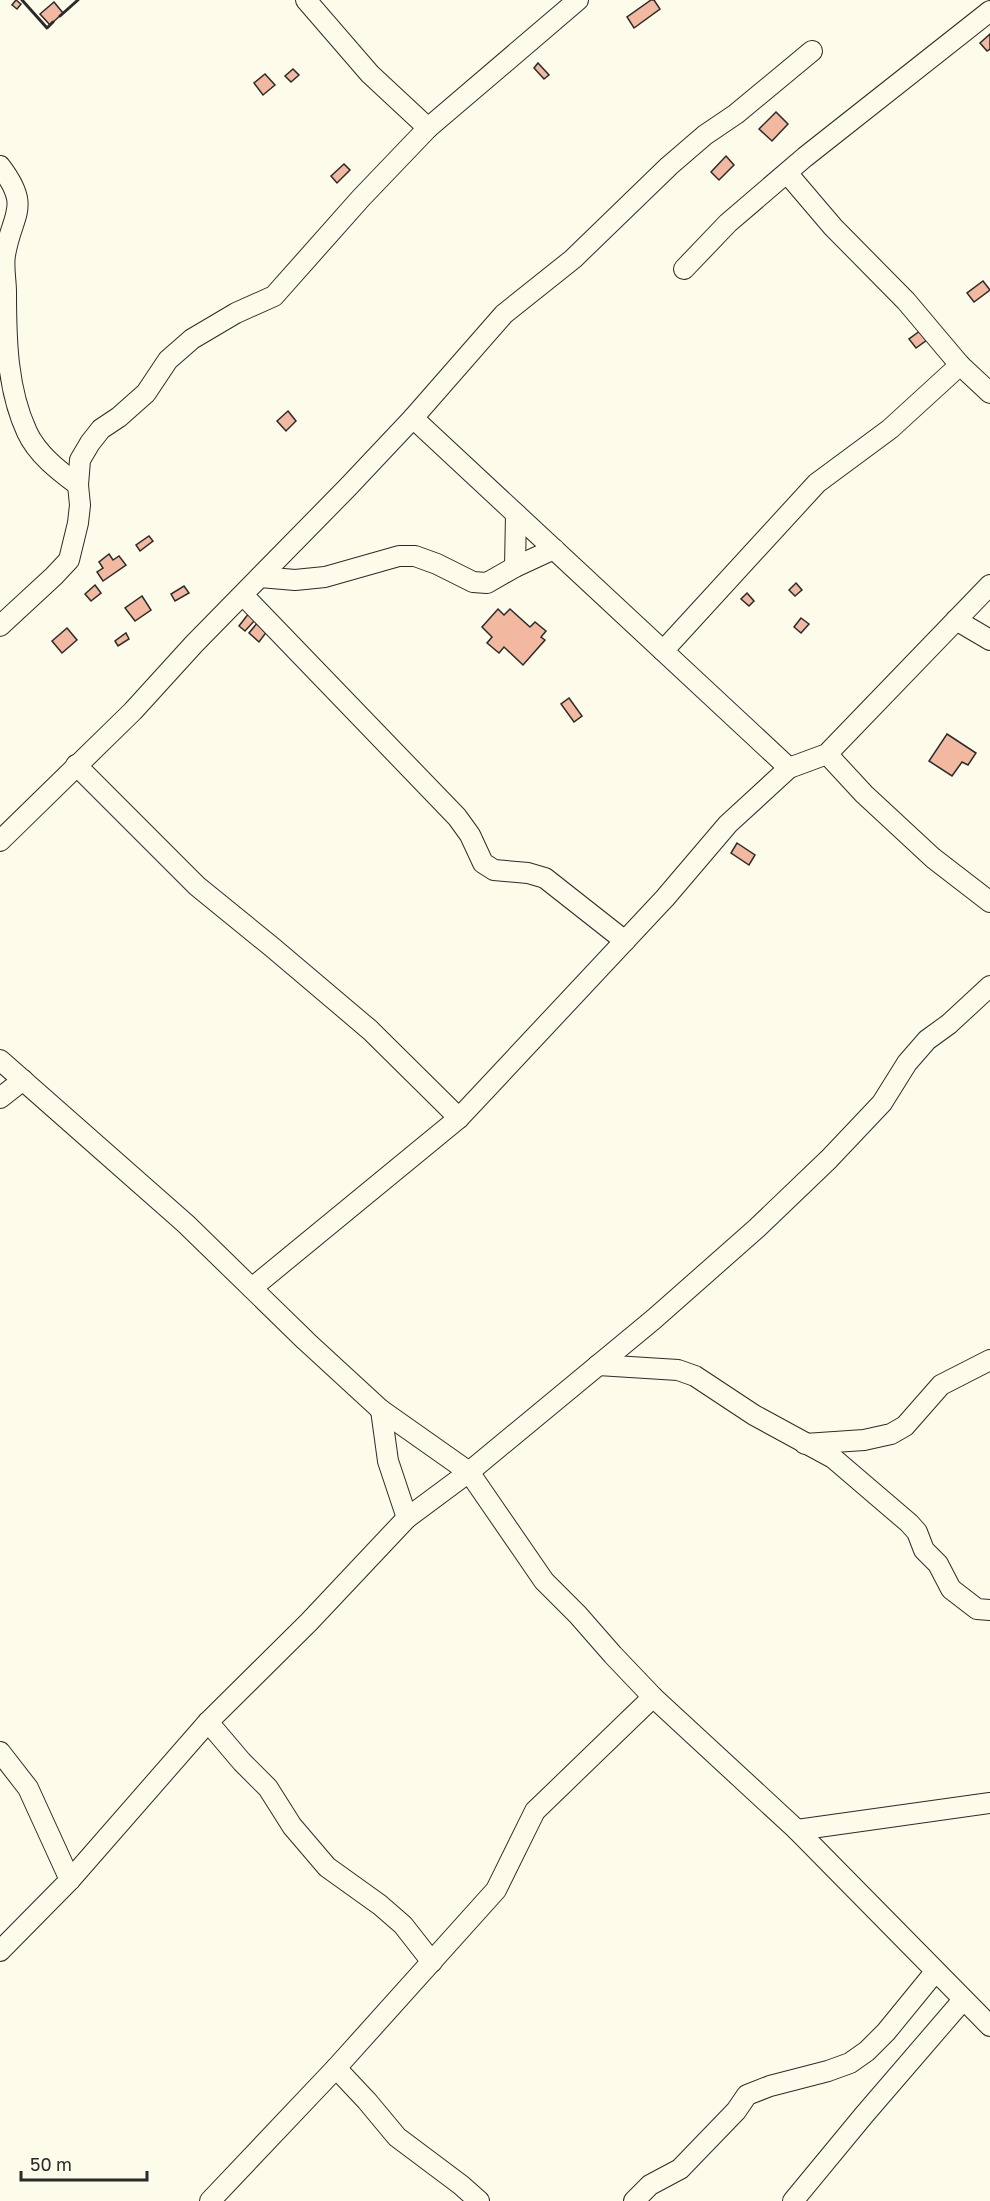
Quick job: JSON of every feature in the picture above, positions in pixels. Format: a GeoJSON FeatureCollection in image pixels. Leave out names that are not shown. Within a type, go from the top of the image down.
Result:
{"type":"FeatureCollection","features":[{"type":"Feature","properties":{"kind":"street"},"geometry":{"type":"LineString","coordinates":[[306,0],[370,74],[428,128]]}},
{"type":"Feature","properties":{"kind":"street"},"geometry":{"type":"LineString","coordinates":[[0,626],[69,560],[80,506],[78,485],[80,460],[102,429],[146,393],[168,360],[192,339],[236,313],[274,296],[361,198],[428,128],[578,0]]}},
{"type":"Feature","properties":{"kind":"street"},"geometry":{"type":"LineString","coordinates":[[684,269],[728,223],[787,172],[990,10]]}},
{"type":"Feature","properties":{"kind":"street"},"geometry":{"type":"LineString","coordinates":[[0,841],[133,711],[194,644],[413,418],[504,314],[573,259],[669,166],[705,135],[736,114],[812,51]]}},
{"type":"Feature","properties":{"kind":"street"},"geometry":{"type":"LineString","coordinates":[[0,166],[18,200],[19,210],[5,258],[7,338],[15,396],[28,434],[56,469],[78,485]]}},
{"type":"Feature","properties":{"kind":"street"},"geometry":{"type":"LineString","coordinates":[[787,172],[833,227],[906,301],[960,365],[990,393]]}},
{"type":"Feature","properties":{"kind":"street"},"geometry":{"type":"LineString","coordinates":[[663,651],[817,483],[890,429],[960,365]]}},
{"type":"Feature","properties":{"kind":"street"},"geometry":{"type":"LineString","coordinates":[[413,418],[789,768]]}},
{"type":"Feature","properties":{"kind":"street"},"geometry":{"type":"LineString","coordinates":[[515,567],[516,514]]}},
{"type":"Feature","properties":{"kind":"street"},"geometry":{"type":"LineString","coordinates":[[260,577],[295,580],[325,577],[399,556],[415,556],[473,582],[487,583],[554,549]]}},
{"type":"Feature","properties":{"kind":"street"},"geometry":{"type":"LineString","coordinates":[[252,1288],[459,1118],[625,941],[728,824],[789,768],[827,754],[990,585]]}},
{"type":"Feature","properties":{"kind":"street"},"geometry":{"type":"LineString","coordinates":[[243,595],[445,803],[470,835],[483,863],[494,870],[528,873],[545,878],[625,941]]}},
{"type":"Feature","properties":{"kind":"street"},"geometry":{"type":"LineString","coordinates":[[956,620],[990,640]]}},
{"type":"Feature","properties":{"kind":"street"},"geometry":{"type":"LineString","coordinates":[[827,754],[864,794],[933,858],[990,902]]}},
{"type":"Feature","properties":{"kind":"street"},"geometry":{"type":"LineString","coordinates":[[76,765],[197,886],[370,1030],[459,1118]]}},
{"type":"Feature","properties":{"kind":"street"},"geometry":{"type":"LineString","coordinates":[[0,1951],[70,1880],[208,1722],[309,1622],[407,1518],[470,1472],[749,1235],[829,1159],[882,1103],[907,1064],[927,1040],[949,1024],[990,986]]}},
{"type":"Feature","properties":{"kind":"street"},"geometry":{"type":"LineString","coordinates":[[0,1060],[186,1224],[381,1410],[470,1472],[544,1581],[653,1697],[797,1830],[963,2000],[987,2018]]}},
{"type":"Feature","properties":{"kind":"street"},"geometry":{"type":"LineString","coordinates":[[0,1098],[23,1080]]}},
{"type":"Feature","properties":{"kind":"street"},"geometry":{"type":"LineString","coordinates":[[805,1444],[864,1440],[891,1434],[905,1426],[940,1385],[990,1360]]}},
{"type":"Feature","properties":{"kind":"street"},"geometry":{"type":"LineString","coordinates":[[598,1365],[678,1370],[695,1376],[753,1415],[833,1458],[909,1523],[917,1532],[924,1550],[938,1564],[951,1589],[977,1609],[990,1610]]}},
{"type":"Feature","properties":{"kind":"street"},"geometry":{"type":"LineString","coordinates":[[381,1410],[388,1461],[407,1518]]}},
{"type":"Feature","properties":{"kind":"street"},"geometry":{"type":"LineString","coordinates":[[210,2201],[336,2068],[496,1890],[535,1811],[653,1697]]}},
{"type":"Feature","properties":{"kind":"street"},"geometry":{"type":"LineString","coordinates":[[208,1722],[268,1788],[292,1826],[327,1867],[380,1905],[403,1925],[432,1962]]}},
{"type":"Feature","properties":{"kind":"street"},"geometry":{"type":"LineString","coordinates":[[0,1752],[28,1788],[70,1880]]}},
{"type":"Feature","properties":{"kind":"street"},"geometry":{"type":"LineString","coordinates":[[797,1830],[990,1803]]}},
{"type":"Feature","properties":{"kind":"street"},"geometry":{"type":"LineString","coordinates":[[634,2201],[650,2185],[680,2169],[736,2111],[747,2095],[850,2063],[867,2051],[893,2025],[935,1972]]}},
{"type":"Feature","properties":{"kind":"street"},"geometry":{"type":"LineString","coordinates":[[794,2201],[963,2000]]}},
{"type":"Feature","properties":{"kind":"street"},"geometry":{"type":"LineString","coordinates":[[336,2068],[397,2137],[479,2201]]}},
{"type":"Feature","properties":{"kind":"building"},"geometry":{"type":"Polygon","coordinates":[[[16,0],[21,4],[17,9],[12,5],[16,0]]]}},
{"type":"Feature","properties":{"kind":"building"},"geometry":{"type":"Polygon","coordinates":[[[654,0],[660,9],[634,28],[627,17],[654,0]]]}},
{"type":"Feature","properties":{"kind":"building"},"geometry":{"type":"Polygon","coordinates":[[[54,2],[63,13],[50,25],[40,14],[54,2]]]}},
{"type":"Feature","properties":{"kind":"building"},"geometry":{"type":"Polygon","coordinates":[[[990,34],[990,49],[987,51],[980,43],[990,34]]]}},
{"type":"Feature","properties":{"kind":"building"},"geometry":{"type":"Polygon","coordinates":[[[538,63],[549,75],[544,79],[534,68],[538,63]]]}},
{"type":"Feature","properties":{"kind":"building"},"geometry":{"type":"Polygon","coordinates":[[[293,69],[299,75],[291,82],[285,76],[293,69]]]}},
{"type":"Feature","properties":{"kind":"building"},"geometry":{"type":"Polygon","coordinates":[[[265,74],[275,85],[263,95],[254,83],[265,74]]]}},
{"type":"Feature","properties":{"kind":"building"},"geometry":{"type":"Polygon","coordinates":[[[776,112],[788,124],[772,141],[759,129],[776,112]]]}},
{"type":"Feature","properties":{"kind":"building"},"geometry":{"type":"Polygon","coordinates":[[[726,156],[734,165],[719,180],[711,172],[726,156]]]}},
{"type":"Feature","properties":{"kind":"building"},"geometry":{"type":"Polygon","coordinates":[[[344,164],[350,170],[337,183],[331,176],[344,164]]]}},
{"type":"Feature","properties":{"kind":"building"},"geometry":{"type":"Polygon","coordinates":[[[983,281],[990,290],[974,302],[967,293],[983,281]]]}},
{"type":"Feature","properties":{"kind":"building"},"geometry":{"type":"Polygon","coordinates":[[[924,328],[931,337],[916,348],[909,339],[924,328]]]}},
{"type":"Feature","properties":{"kind":"building"},"geometry":{"type":"Polygon","coordinates":[[[288,411],[296,421],[286,431],[277,421],[288,411]]]}},
{"type":"Feature","properties":{"kind":"building"},"geometry":{"type":"Polygon","coordinates":[[[149,536],[153,541],[140,551],[136,545],[149,536]]]}},
{"type":"Feature","properties":{"kind":"building"},"geometry":{"type":"Polygon","coordinates":[[[109,554],[113,560],[119,556],[126,565],[103,581],[97,572],[103,568],[99,562],[109,554]]]}},
{"type":"Feature","properties":{"kind":"building"},"geometry":{"type":"Polygon","coordinates":[[[796,583],[802,590],[795,596],[789,590],[796,583]]]}},
{"type":"Feature","properties":{"kind":"building"},"geometry":{"type":"Polygon","coordinates":[[[95,585],[101,593],[91,601],[85,594],[95,585]]]}},
{"type":"Feature","properties":{"kind":"building"},"geometry":{"type":"Polygon","coordinates":[[[184,586],[189,593],[175,601],[171,594],[184,586]]]}},
{"type":"Feature","properties":{"kind":"building"},"geometry":{"type":"Polygon","coordinates":[[[747,593],[754,601],[749,606],[741,599],[747,593]]]}},
{"type":"Feature","properties":{"kind":"building"},"geometry":{"type":"Polygon","coordinates":[[[142,596],[151,610],[135,621],[125,608],[142,596]]]}},
{"type":"Feature","properties":{"kind":"building"},"geometry":{"type":"Polygon","coordinates":[[[498,609],[504,615],[510,609],[530,627],[535,622],[546,631],[541,637],[545,640],[523,665],[504,647],[499,653],[487,643],[492,637],[482,627],[498,609]]]}},
{"type":"Feature","properties":{"kind":"building"},"geometry":{"type":"Polygon","coordinates":[[[249,613],[256,619],[245,631],[239,626],[249,613]]]}},
{"type":"Feature","properties":{"kind":"building"},"geometry":{"type":"Polygon","coordinates":[[[801,618],[809,624],[801,633],[794,627],[801,618]]]}},
{"type":"Feature","properties":{"kind":"building"},"geometry":{"type":"Polygon","coordinates":[[[258,622],[268,630],[259,642],[249,633],[258,622]]]}},
{"type":"Feature","properties":{"kind":"building"},"geometry":{"type":"Polygon","coordinates":[[[67,628],[77,640],[62,653],[52,641],[67,628]]]}},
{"type":"Feature","properties":{"kind":"building"},"geometry":{"type":"Polygon","coordinates":[[[126,633],[129,639],[118,646],[115,641],[126,633]]]}},
{"type":"Feature","properties":{"kind":"building"},"geometry":{"type":"Polygon","coordinates":[[[569,698],[582,716],[574,722],[561,704],[569,698]]]}},
{"type":"Feature","properties":{"kind":"building"},"geometry":{"type":"Polygon","coordinates":[[[947,734],[976,753],[968,765],[962,762],[952,776],[929,761],[947,734]]]}},
{"type":"Feature","properties":{"kind":"building"},"geometry":{"type":"Polygon","coordinates":[[[737,843],[755,855],[749,865],[731,853],[737,843]]]}},
{"type":"Feature","properties":{"kind":"wall"},"geometry":{"type":"LineString","coordinates":[[22,0],[47,28],[53,22]]}},
{"type":"Feature","properties":{"kind":"wall"},"geometry":{"type":"LineString","coordinates":[[60,16],[78,0]]}}]}
